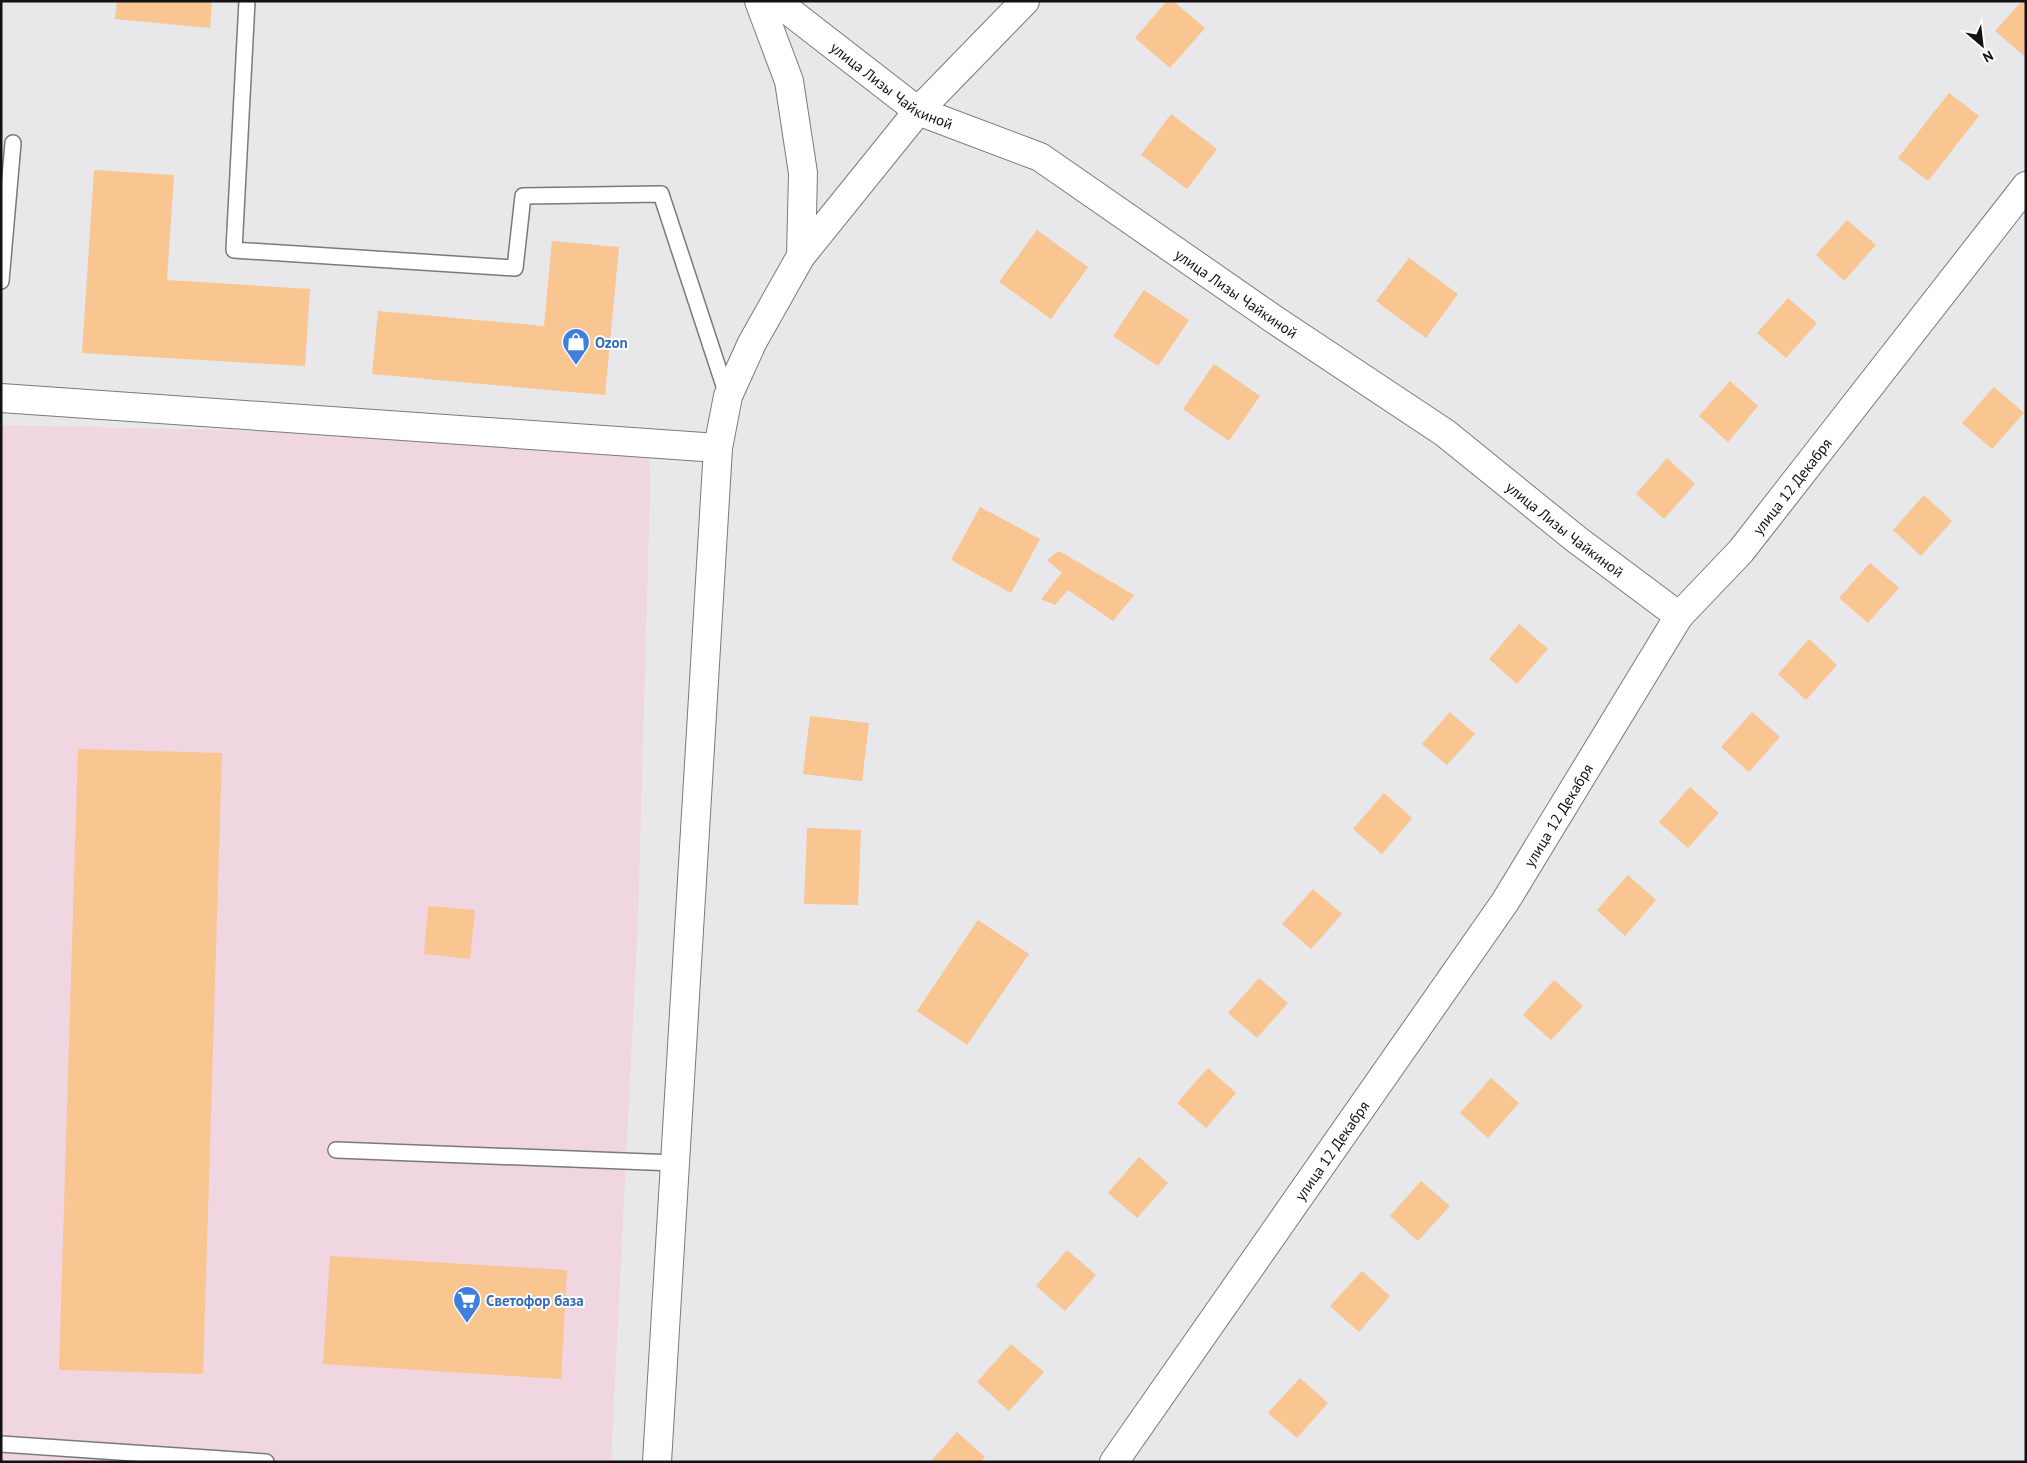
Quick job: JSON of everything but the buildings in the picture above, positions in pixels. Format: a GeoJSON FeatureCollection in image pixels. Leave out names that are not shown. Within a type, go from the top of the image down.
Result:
{"type":"FeatureCollection","features":[{"type":"Feature","properties":{"kind":"street"},"geometry":{"type":"LineString","coordinates":[[759,1],[789,82],[803,172],[802,256]]}},
{"type":"Feature","properties":{"kind":"street","name":"улица Лизы Чайкиной"},"geometry":{"type":"LineString","coordinates":[[776,1],[918,111],[1040,157],[1275,320],[1445,433],[1576,539],[1679,616]]}},
{"type":"Feature","properties":{"kind":"street"},"geometry":{"type":"LineString","coordinates":[[657,1462],[718,448],[728,396],[752,343],[802,256],[918,111],[1025,1]]}},
{"type":"Feature","properties":{"kind":"street","name":"улица 12 Декабря"},"geometry":{"type":"LineString","coordinates":[[1114,1462],[1505,902],[1679,616],[1741,551],[2026,186]]}},
{"type":"Feature","properties":{"kind":"street"},"geometry":{"type":"LineString","coordinates":[[1,398],[718,448]]}},
{"type":"Feature","properties":{"kind":"lane"},"geometry":{"type":"LineString","coordinates":[[247,1],[234,250],[515,268],[523,196],[661,194],[728,396]]}},
{"type":"Feature","properties":{"kind":"lane"},"geometry":{"type":"LineString","coordinates":[[1,281],[14,143]]}},
{"type":"Feature","properties":{"kind":"lane"},"geometry":{"type":"LineString","coordinates":[[336,1150],[675,1163]]}},
{"type":"Feature","properties":{"kind":"lane"},"geometry":{"type":"LineString","coordinates":[[1,1444],[266,1462]]}},
{"type":"Feature","properties":{"kind":"shaded area"},"geometry":{"type":"Polygon","coordinates":[[[1,425],[649,440],[650,492],[638,918],[611,1462],[1,1462],[1,425]]]}},
{"type":"Feature","properties":{"kind":"place","name":"Ozon"},"geometry":{"type":"Point","coordinates":[576,366]}},
{"type":"Feature","properties":{"kind":"place","name":"Светофор база"},"geometry":{"type":"Point","coordinates":[467,1324]}}]}
